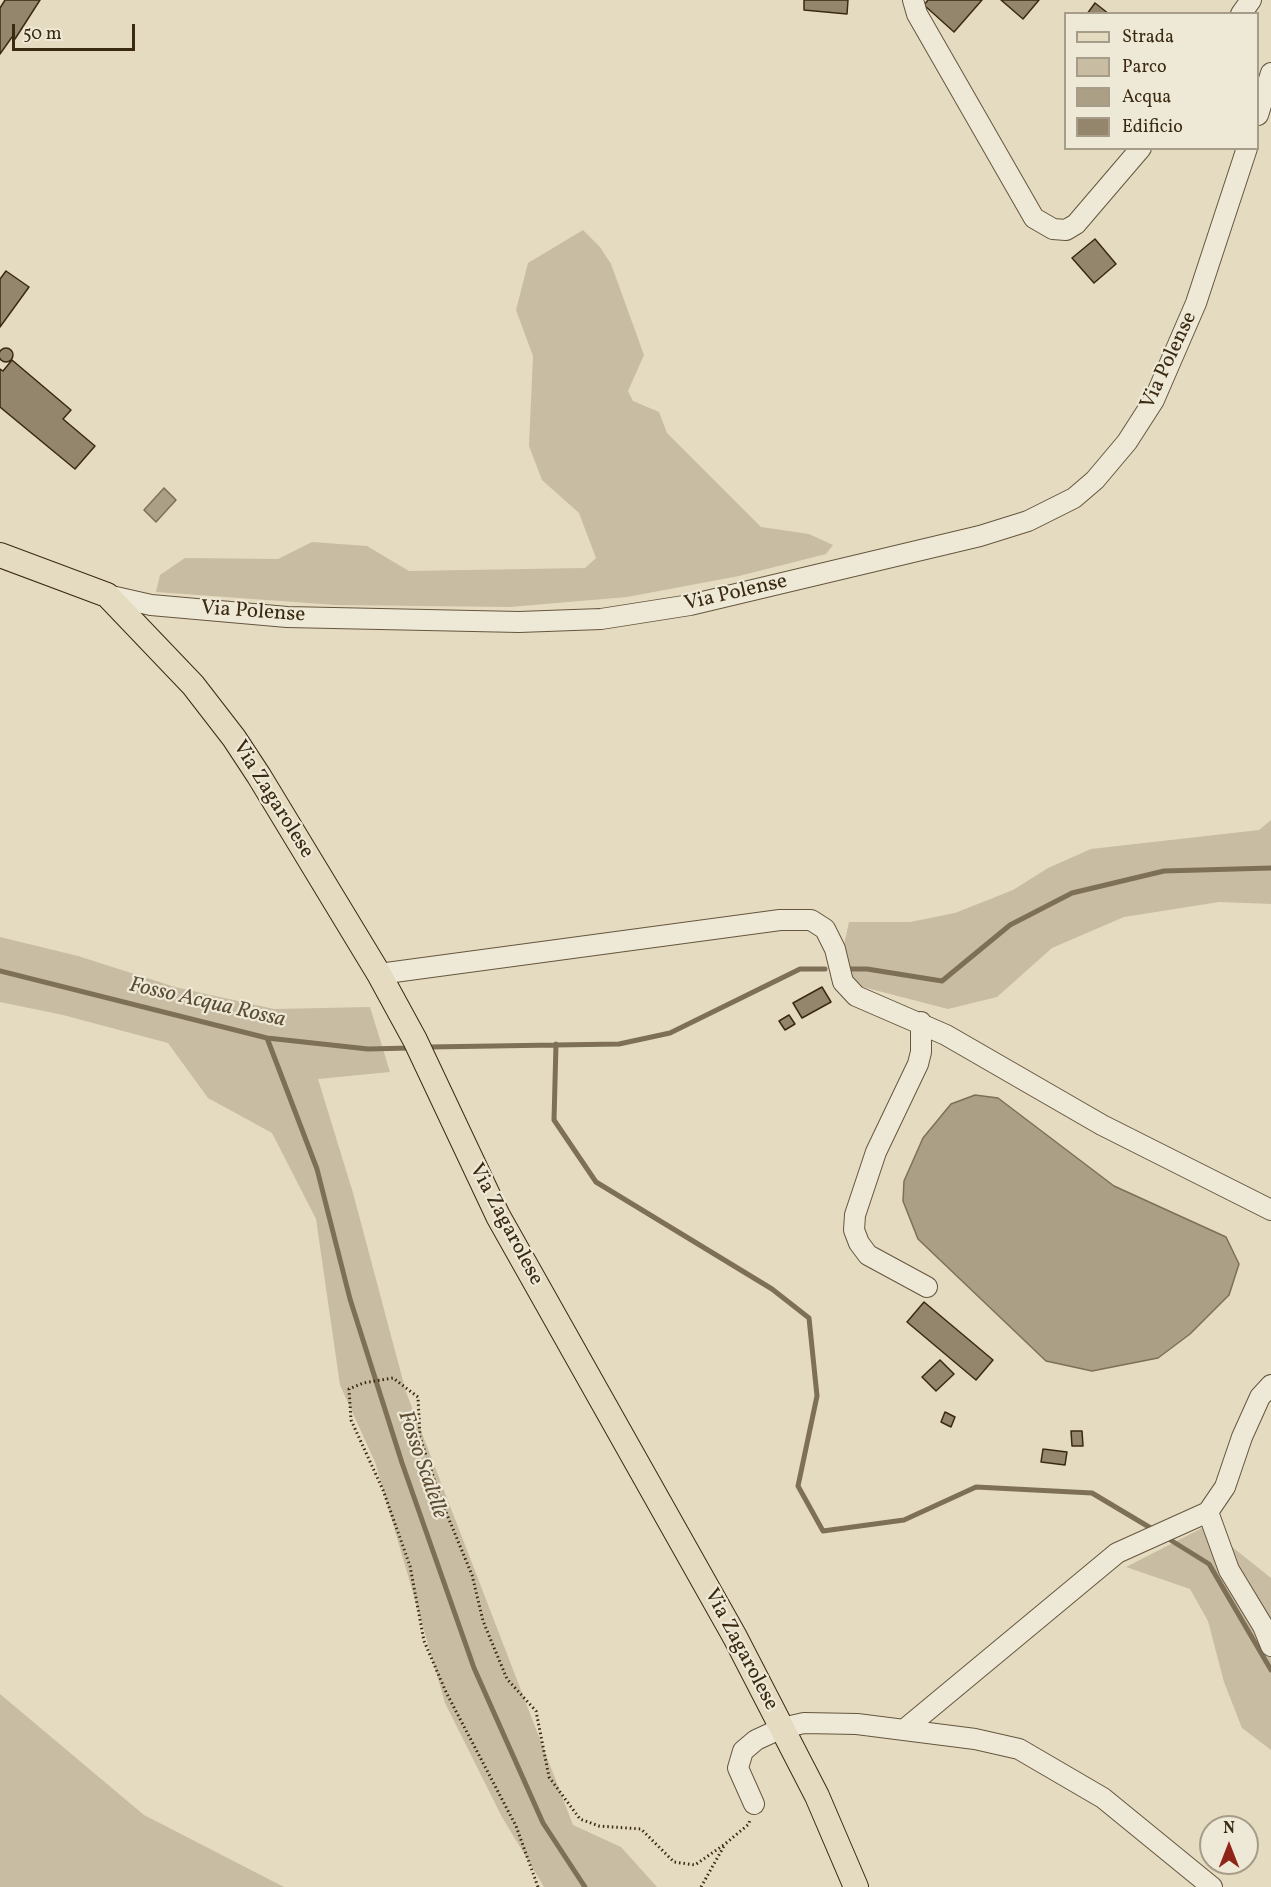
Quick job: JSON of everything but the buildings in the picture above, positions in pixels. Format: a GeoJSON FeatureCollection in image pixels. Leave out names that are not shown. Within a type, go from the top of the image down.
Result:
{"type":"FeatureCollection","features":[{"type":"Feature","properties":{"kind":"main road","name":"Via Polense"},"geometry":{"type":"LineString","coordinates":[[0,555],[107,596]]}},
{"type":"Feature","properties":{"kind":"main road","name":"Via Zagarolese"},"geometry":{"type":"LineString","coordinates":[[107,596],[169,658],[234,738],[379,974],[423,1055],[498,1216],[735,1637],[817,1796],[856,1887]]}},
{"type":"Feature","properties":{"kind":"street"},"geometry":{"type":"LineString","coordinates":[[913,0],[917,14],[1034,218],[1053,229],[1066,230],[1076,224],[1139,150]]}},
{"type":"Feature","properties":{"kind":"street"},"geometry":{"type":"LineString","coordinates":[[1259,109],[1271,73]]}},
{"type":"Feature","properties":{"kind":"street","name":"Via Polense"},"geometry":{"type":"LineString","coordinates":[[107,596],[161,606],[287,617],[504,622],[592,620],[690,604],[980,537],[1028,520],[1059,507],[1085,489],[1118,455],[1143,418],[1163,382],[1196,303],[1246,150]]}},
{"type":"Feature","properties":{"kind":"street"},"geometry":{"type":"LineString","coordinates":[[379,974],[780,920],[803,919],[825,929],[835,949],[843,982],[850,993],[870,1004],[921,1022],[1094,1121],[1271,1210]]}},
{"type":"Feature","properties":{"kind":"street"},"geometry":{"type":"LineString","coordinates":[[921,1022],[921,1052],[918,1064],[876,1152],[855,1215],[854,1230],[859,1243],[868,1255],[927,1287]]}},
{"type":"Feature","properties":{"kind":"street"},"geometry":{"type":"LineString","coordinates":[[905,1729],[1117,1553],[1208,1512],[1225,1487],[1242,1437],[1260,1397],[1271,1385]]}},
{"type":"Feature","properties":{"kind":"street"},"geometry":{"type":"LineString","coordinates":[[1208,1512],[1229,1569],[1263,1626],[1271,1646]]}},
{"type":"Feature","properties":{"kind":"street"},"geometry":{"type":"LineString","coordinates":[[754,1804],[738,1768],[743,1751],[756,1740],[782,1728],[804,1723],[905,1729],[975,1738],[1019,1749],[1103,1798],[1212,1887]]}},
{"type":"Feature","properties":{"kind":"path"},"geometry":{"type":"LineString","coordinates":[[538,1887],[516,1826],[446,1692],[424,1641],[410,1566],[383,1490],[351,1420],[349,1389],[363,1383],[393,1378],[418,1397],[420,1437],[441,1500],[472,1575],[483,1621],[507,1679],[536,1711],[549,1777],[580,1819],[599,1826],[641,1829],[674,1862],[695,1864],[749,1824],[754,1804]]}},
{"type":"Feature","properties":{"kind":"path"},"geometry":{"type":"LineString","coordinates":[[701,1887],[725,1844]]}},
{"type":"Feature","properties":{"kind":"green space"},"geometry":{"type":"Polygon","coordinates":[[[583,230],[600,247],[611,264],[644,355],[628,391],[633,401],[659,412],[667,433],[761,527],[809,534],[833,545],[826,554],[739,576],[627,597],[510,607],[336,605],[156,592],[160,575],[185,558],[278,559],[312,542],[367,546],[409,571],[585,568],[596,558],[579,513],[542,480],[529,446],[533,356],[516,310],[528,263],[583,230]]]}},
{"type":"Feature","properties":{"kind":"green space"},"geometry":{"type":"Polygon","coordinates":[[[1271,820],[1271,904],[1219,902],[1124,917],[1052,948],[997,997],[948,1009],[859,986],[846,977],[842,954],[849,922],[910,922],[955,913],[1013,890],[1048,868],[1091,849],[1259,830],[1271,820]]]}},
{"type":"Feature","properties":{"kind":"green space"},"geometry":{"type":"Polygon","coordinates":[[[0,937],[78,956],[175,987],[274,1009],[370,1007],[390,1072],[318,1079],[353,1193],[406,1392],[573,1825],[621,1847],[657,1887],[544,1887],[502,1817],[445,1703],[375,1462],[340,1385],[316,1219],[272,1133],[208,1098],[168,1043],[63,1015],[0,1002],[0,937]]]}},
{"type":"Feature","properties":{"kind":"green space"},"geometry":{"type":"Polygon","coordinates":[[[1206,1526],[1271,1578],[1271,1750],[1242,1728],[1224,1682],[1208,1621],[1190,1589],[1126,1567],[1206,1526]]]}},
{"type":"Feature","properties":{"kind":"green space"},"geometry":{"type":"Polygon","coordinates":[[[0,1694],[144,1815],[284,1887],[0,1887],[0,1694]]]}},
{"type":"Feature","properties":{"kind":"water"},"geometry":{"type":"Polygon","coordinates":[[[164,488],[176,500],[156,522],[144,510],[164,488]]]}},
{"type":"Feature","properties":{"kind":"water"},"geometry":{"type":"Polygon","coordinates":[[[975,1095],[998,1098],[1114,1186],[1226,1237],[1239,1264],[1229,1295],[1190,1334],[1158,1358],[1092,1371],[1046,1361],[918,1239],[903,1201],[904,1181],[923,1138],[951,1104],[975,1095]]]}},
{"type":"Feature","properties":{"kind":"waterway","name":"Fosso Acqua Rossa"},"geometry":{"type":"LineString","coordinates":[[850,969],[867,969],[942,981],[1010,925],[1072,893],[1164,871],[1271,868]]}},
{"type":"Feature","properties":{"kind":"waterway","name":"Fosso Acqua Rossa"},"geometry":{"type":"LineString","coordinates":[[429,1047],[619,1044],[670,1033],[800,969],[825,969]]}},
{"type":"Feature","properties":{"kind":"waterway","name":"Fosso Acqua Rossa"},"geometry":{"type":"LineString","coordinates":[[0,971],[267,1038],[368,1049],[410,1048]]}},
{"type":"Feature","properties":{"kind":"waterway","name":"Fosso Scalelle"},"geometry":{"type":"LineString","coordinates":[[267,1038],[317,1169],[350,1299],[402,1463],[474,1668],[543,1823],[585,1887]]}},
{"type":"Feature","properties":{"kind":"waterway"},"geometry":{"type":"LineString","coordinates":[[556,1044],[554,1120],[596,1182],[772,1289],[809,1318],[817,1396],[798,1486],[823,1531],[904,1520],[976,1487],[1092,1493],[1154,1530]]}},
{"type":"Feature","properties":{"kind":"waterway"},"geometry":{"type":"LineString","coordinates":[[1164,1536],[1209,1564],[1271,1670]]}}]}
